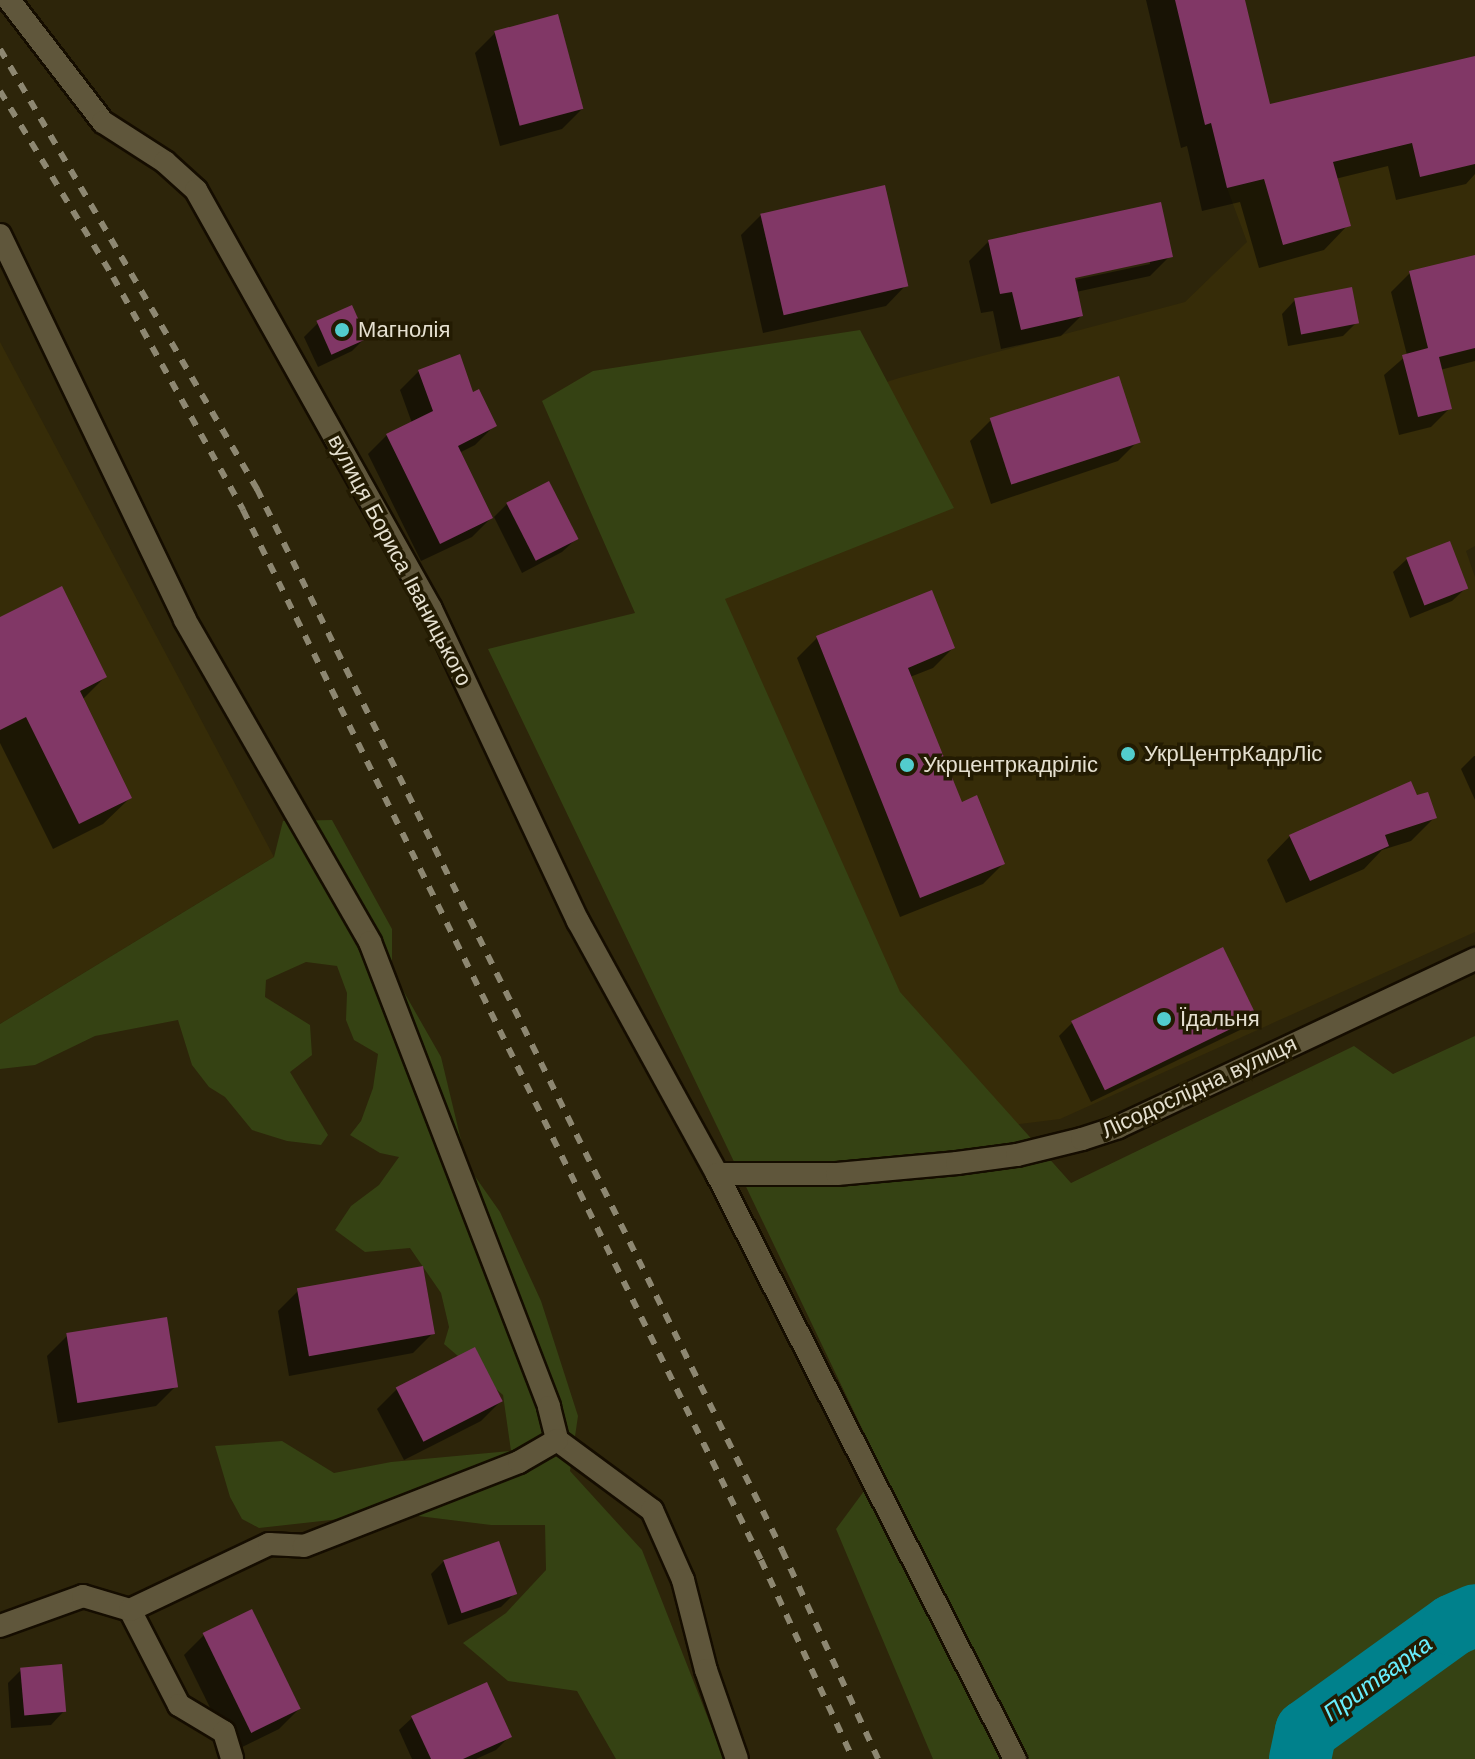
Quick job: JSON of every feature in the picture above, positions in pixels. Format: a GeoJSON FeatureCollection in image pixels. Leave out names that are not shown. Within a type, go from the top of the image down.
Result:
{"type":"FeatureCollection","features":[{"type":"Feature","properties":{"kind":"street","name":"вулиця Бориса Іваницького"},"geometry":{"type":"LineString","coordinates":[[9,0],[103,122],[165,162],[196,190],[431,609],[578,921],[717,1174],[1015,1759]]}},
{"type":"Feature","properties":{"kind":"street"},"geometry":{"type":"LineString","coordinates":[[0,235],[185,620],[370,942],[549,1407],[557,1440],[652,1510],[683,1580],[706,1670],[737,1759]]}},
{"type":"Feature","properties":{"kind":"street","name":"Лісодослідна вулиця"},"geometry":{"type":"LineString","coordinates":[[717,1174],[837,1174],[957,1163],[1017,1155],[1082,1139],[1118,1127],[1475,959]]}},
{"type":"Feature","properties":{"kind":"street"},"geometry":{"type":"LineString","coordinates":[[0,1626],[83,1596],[130,1610],[269,1544],[304,1546],[519,1462],[557,1440]]}},
{"type":"Feature","properties":{"kind":"street"},"geometry":{"type":"LineString","coordinates":[[130,1610],[179,1705],[224,1732],[232,1759]]}},
{"type":"Feature","properties":{"kind":"shaded area","name":"УкрЦентрКадрЛіс"},"geometry":{"type":"Polygon","coordinates":[[[1475,128],[1475,546],[1466,551],[1475,577],[1475,932],[1060,1119],[941,1134],[656,456],[899,378],[1185,302],[1247,242],[1227,188],[1475,128]]]}},
{"type":"Feature","properties":{"kind":"shaded area"},"geometry":{"type":"Polygon","coordinates":[[[0,342],[274,857],[0,1024],[0,342]]]}},
{"type":"Feature","properties":{"kind":"green space"},"geometry":{"type":"Polygon","coordinates":[[[860,330],[954,508],[725,599],[900,992],[1071,1183],[1354,1046],[1393,1074],[1475,1036],[1475,1759],[933,1759],[836,1529],[881,1468],[488,649],[635,613],[542,401],[593,371],[860,330]]]}},
{"type":"Feature","properties":{"kind":"green space"},"geometry":{"type":"Polygon","coordinates":[[[332,820],[392,929],[392,971],[441,1057],[467,1165],[500,1212],[541,1301],[578,1416],[570,1471],[642,1550],[724,1759],[616,1759],[577,1691],[508,1681],[463,1643],[506,1613],[546,1570],[545,1525],[491,1525],[394,1513],[259,1528],[242,1519],[230,1497],[215,1446],[282,1441],[334,1473],[391,1462],[511,1451],[503,1395],[444,1344],[449,1327],[441,1293],[410,1248],[365,1252],[335,1230],[351,1206],[379,1185],[399,1157],[380,1153],[350,1135],[361,1121],[373,1088],[378,1054],[354,1040],[346,1020],[347,993],[337,966],[306,962],[266,980],[265,997],[310,1025],[312,1055],[290,1072],[328,1135],[321,1145],[287,1141],[252,1130],[225,1097],[209,1087],[192,1065],[178,1020],[95,1036],[35,1065],[0,1069],[0,1024],[274,857],[283,821],[332,820]]]}},
{"type":"Feature","properties":{"kind":"building"},"geometry":{"type":"Polygon","coordinates":[[[1175,0],[1245,0],[1270,104],[1475,56],[1475,164],[1420,177],[1412,143],[1333,162],[1351,226],[1283,245],[1264,179],[1227,188],[1211,123],[1205,125],[1175,0]]]}},
{"type":"Feature","properties":{"kind":"building"},"geometry":{"type":"Polygon","coordinates":[[[558,14],[583,109],[520,126],[494,31],[558,14]]]}},
{"type":"Feature","properties":{"kind":"building"},"geometry":{"type":"Polygon","coordinates":[[[885,185],[908,286],[784,315],[760,214],[885,185]]]}},
{"type":"Feature","properties":{"kind":"building"},"geometry":{"type":"Polygon","coordinates":[[[1161,202],[1173,257],[1075,278],[1083,316],[1021,330],[1012,292],[1000,294],[988,240],[1161,202]]]}},
{"type":"Feature","properties":{"kind":"building"},"geometry":{"type":"Polygon","coordinates":[[[1475,255],[1475,348],[1439,357],[1452,409],[1418,417],[1402,355],[1428,348],[1409,271],[1475,255]]]}},
{"type":"Feature","properties":{"kind":"building"},"geometry":{"type":"Polygon","coordinates":[[[1352,287],[1359,323],[1301,335],[1294,298],[1352,287]]]}},
{"type":"Feature","properties":{"kind":"building","name":"Магнолія"},"geometry":{"type":"Polygon","coordinates":[[[352,305],[367,339],[331,355],[316,321],[352,305]]]}},
{"type":"Feature","properties":{"kind":"building"},"geometry":{"type":"Polygon","coordinates":[[[460,354],[473,392],[479,389],[497,426],[458,446],[493,518],[440,544],[386,434],[433,411],[418,370],[460,354]]]}},
{"type":"Feature","properties":{"kind":"building"},"geometry":{"type":"Polygon","coordinates":[[[1119,376],[1141,443],[1011,485],[990,418],[1119,376]]]}},
{"type":"Feature","properties":{"kind":"building"},"geometry":{"type":"Polygon","coordinates":[[[549,481],[579,539],[536,561],[506,503],[549,481]]]}},
{"type":"Feature","properties":{"kind":"building"},"geometry":{"type":"Polygon","coordinates":[[[1450,541],[1468,589],[1424,605],[1406,558],[1450,541]]]}},
{"type":"Feature","properties":{"kind":"building"},"geometry":{"type":"Polygon","coordinates":[[[62,586],[107,677],[80,691],[132,798],[79,824],[26,717],[0,730],[0,617],[62,586]]]}},
{"type":"Feature","properties":{"kind":"building","name":"Укрцентркадріліс"},"geometry":{"type":"Polygon","coordinates":[[[932,590],[955,648],[908,668],[962,802],[977,795],[1005,864],[920,898],[816,636],[932,590]]]}},
{"type":"Feature","properties":{"kind":"building"},"geometry":{"type":"Polygon","coordinates":[[[1411,781],[1417,795],[1428,792],[1437,818],[1385,835],[1389,846],[1310,881],[1289,835],[1411,781]]]}},
{"type":"Feature","properties":{"kind":"building","name":"Їдальня"},"geometry":{"type":"Polygon","coordinates":[[[1223,947],[1257,1016],[1105,1090],[1071,1021],[1223,947]]]}},
{"type":"Feature","properties":{"kind":"building"},"geometry":{"type":"Polygon","coordinates":[[[423,1266],[435,1334],[309,1356],[297,1288],[423,1266]]]}},
{"type":"Feature","properties":{"kind":"building"},"geometry":{"type":"Polygon","coordinates":[[[167,1317],[178,1387],[77,1403],[66,1333],[167,1317]]]}},
{"type":"Feature","properties":{"kind":"building"},"geometry":{"type":"Polygon","coordinates":[[[475,1347],[503,1401],[423,1442],[396,1387],[475,1347]]]}},
{"type":"Feature","properties":{"kind":"building"},"geometry":{"type":"Polygon","coordinates":[[[499,1541],[517,1594],[461,1613],[443,1560],[499,1541]]]}},
{"type":"Feature","properties":{"kind":"building"},"geometry":{"type":"Polygon","coordinates":[[[252,1609],[301,1709],[251,1733],[203,1633],[252,1609]]]}},
{"type":"Feature","properties":{"kind":"building"},"geometry":{"type":"Polygon","coordinates":[[[62,1664],[66,1712],[24,1715],[20,1668],[62,1664]]]}},
{"type":"Feature","properties":{"kind":"building"},"geometry":{"type":"Polygon","coordinates":[[[487,1682],[512,1737],[463,1759],[431,1759],[411,1716],[487,1682]]]}},
{"type":"Feature","properties":{"kind":"waterway","name":"Притварка"},"geometry":{"type":"LineString","coordinates":[[1300,1759],[1306,1731],[1453,1625],[1475,1615]]}},
{"type":"Feature","properties":{"kind":"railway"},"geometry":{"type":"LineString","coordinates":[[0,49],[257,489],[782,1550],[878,1759]]}},
{"type":"Feature","properties":{"kind":"railway"},"geometry":{"type":"LineString","coordinates":[[0,91],[113,277],[243,510],[761,1560],[853,1759]]}},
{"type":"Feature","properties":{"kind":"place","name":"Магнолія"},"geometry":{"type":"Point","coordinates":[342,330]}},
{"type":"Feature","properties":{"kind":"place","name":"УкрЦентрКадрЛіс"},"geometry":{"type":"Point","coordinates":[1128,754]}},
{"type":"Feature","properties":{"kind":"place","name":"Укрцентркадріліс"},"geometry":{"type":"Point","coordinates":[907,765]}},
{"type":"Feature","properties":{"kind":"place","name":"Їдальня"},"geometry":{"type":"Point","coordinates":[1164,1019]}}]}
